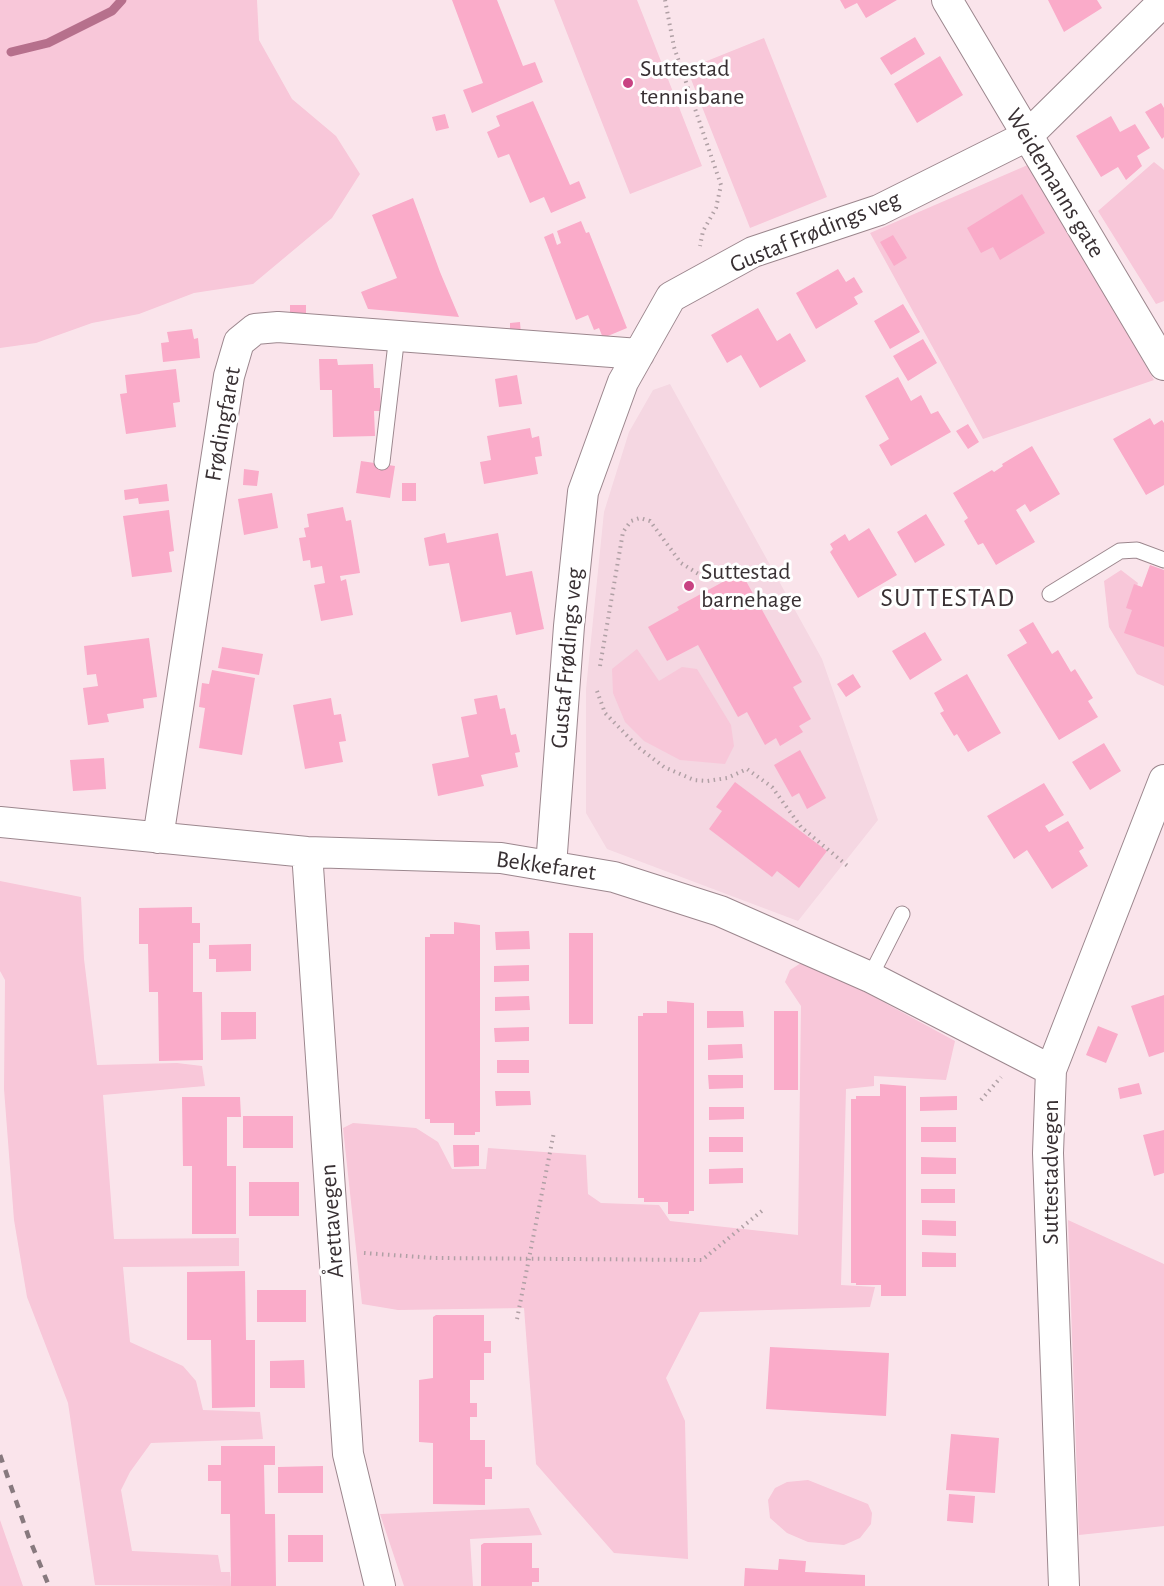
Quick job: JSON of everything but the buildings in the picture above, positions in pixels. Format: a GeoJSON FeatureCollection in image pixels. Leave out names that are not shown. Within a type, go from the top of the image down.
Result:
{"type":"FeatureCollection","features":[{"type":"Feature","properties":{"kind":"street","name":"Weidemanns gate"},"geometry":{"type":"LineString","coordinates":[[946,0],[1164,365]]}},
{"type":"Feature","properties":{"kind":"street","name":"Gustaf Frødings veg"},"geometry":{"type":"LineString","coordinates":[[550,866],[569,626],[583,492],[623,382],[671,297],[753,252],[879,210],[1027,136],[1164,1]]}},
{"type":"Feature","properties":{"kind":"street","name":"Frødingfaret"},"geometry":{"type":"LineString","coordinates":[[158,838],[229,376],[238,342],[255,329],[278,327],[639,354]]}},
{"type":"Feature","properties":{"kind":"street","name":"Suttestadvegen"},"geometry":{"type":"LineString","coordinates":[[1064,1586],[1048,1153],[1051,1070],[1164,780]]}},
{"type":"Feature","properties":{"kind":"street","name":"Bekkefaret"},"geometry":{"type":"LineString","coordinates":[[0,822],[307,852],[501,858],[614,877],[720,911],[870,977],[1051,1070]]}},
{"type":"Feature","properties":{"kind":"street","name":"Årettavegen"},"geometry":{"type":"LineString","coordinates":[[307,852],[348,1454],[380,1586]]}},
{"type":"Feature","properties":{"kind":"lane"},"geometry":{"type":"LineString","coordinates":[[382,462],[397,336]]}},
{"type":"Feature","properties":{"kind":"lane"},"geometry":{"type":"LineString","coordinates":[[1050,594],[1120,550],[1137,550],[1164,560]]}},
{"type":"Feature","properties":{"kind":"lane"},"geometry":{"type":"LineString","coordinates":[[870,977],[902,914]]}},
{"type":"Feature","properties":{"kind":"path"},"geometry":{"type":"LineString","coordinates":[[665,0],[674,47],[721,185],[716,208],[703,231],[693,285]]}},
{"type":"Feature","properties":{"kind":"path"},"geometry":{"type":"LineString","coordinates":[[598,677],[623,532],[631,521],[640,518],[650,521],[681,563],[708,580]]}},
{"type":"Feature","properties":{"kind":"path"},"geometry":{"type":"LineString","coordinates":[[597,684],[597,692],[606,713],[638,747],[664,767],[694,780],[707,781],[727,778],[747,769],[772,787],[801,827],[850,868]]}},
{"type":"Feature","properties":{"kind":"path"},"geometry":{"type":"LineString","coordinates":[[517,1319],[554,1132]]}},
{"type":"Feature","properties":{"kind":"path"},"geometry":{"type":"LineString","coordinates":[[334,1250],[434,1258],[702,1260],[763,1210]]}},
{"type":"Feature","properties":{"kind":"shaded area"},"geometry":{"type":"Polygon","coordinates":[[[0,0],[257,0],[259,40],[292,99],[336,136],[360,174],[332,218],[253,284],[194,293],[139,314],[92,323],[36,343],[0,348],[0,0]]]}},
{"type":"Feature","properties":{"kind":"shaded area","name":"Suttestad tennisbane"},"geometry":{"type":"Polygon","coordinates":[[[554,0],[637,0],[702,166],[630,194],[554,0]]]}},
{"type":"Feature","properties":{"kind":"shaded area"},"geometry":{"type":"Polygon","coordinates":[[[764,38],[827,197],[750,228],[687,69],[764,38]]]}},
{"type":"Feature","properties":{"kind":"shaded area"},"geometry":{"type":"Polygon","coordinates":[[[1154,162],[1164,170],[1164,301],[1156,304],[1098,211],[1154,162]]]}},
{"type":"Feature","properties":{"kind":"shaded area"},"geometry":{"type":"Polygon","coordinates":[[[1030,164],[1154,380],[983,439],[870,233],[1030,164]]]}},
{"type":"Feature","properties":{"kind":"shaded area","name":"Suttestad barnehage"},"geometry":{"type":"Polygon","coordinates":[[[670,384],[822,659],[878,820],[798,921],[607,849],[586,813],[586,689],[604,512],[629,432],[653,390],[670,384]]]}},
{"type":"Feature","properties":{"kind":"shaded area"},"geometry":{"type":"Polygon","coordinates":[[[1121,570],[1138,583],[1130,607],[1164,643],[1164,686],[1137,674],[1109,627],[1104,581],[1121,570]]]}},
{"type":"Feature","properties":{"kind":"shaded area"},"geometry":{"type":"Polygon","coordinates":[[[637,649],[659,681],[682,667],[697,669],[731,725],[734,746],[725,764],[680,760],[644,741],[625,722],[613,693],[612,669],[637,649]]]}},
{"type":"Feature","properties":{"kind":"shaded area"},"geometry":{"type":"Polygon","coordinates":[[[0,881],[81,897],[84,959],[97,1065],[177,1063],[202,1066],[205,1086],[103,1095],[114,1239],[239,1238],[239,1266],[123,1267],[130,1342],[183,1366],[196,1381],[203,1410],[260,1412],[263,1439],[151,1443],[130,1472],[121,1490],[132,1551],[218,1555],[221,1572],[230,1572],[231,1586],[95,1585],[68,1403],[27,1297],[14,1220],[4,1089],[5,980],[0,971],[0,881]]]}},
{"type":"Feature","properties":{"kind":"shaded area"},"geometry":{"type":"Polygon","coordinates":[[[801,963],[830,973],[955,1041],[946,1080],[874,1076],[874,1086],[846,1089],[841,1285],[875,1287],[870,1307],[700,1312],[666,1378],[685,1421],[688,1559],[614,1553],[536,1464],[524,1308],[398,1310],[362,1304],[343,1128],[353,1123],[416,1128],[438,1142],[452,1169],[486,1169],[488,1148],[586,1155],[588,1194],[601,1203],[659,1205],[670,1221],[798,1235],[801,1006],[785,982],[790,970],[801,963]]]}},
{"type":"Feature","properties":{"kind":"shaded area"},"geometry":{"type":"Polygon","coordinates":[[[1068,1220],[1164,1264],[1164,1526],[1079,1535],[1068,1220]]]}},
{"type":"Feature","properties":{"kind":"shaded area"},"geometry":{"type":"Polygon","coordinates":[[[808,1480],[868,1504],[872,1513],[871,1524],[860,1538],[844,1545],[808,1542],[787,1533],[770,1518],[768,1500],[775,1488],[787,1482],[808,1480]]]}},
{"type":"Feature","properties":{"kind":"shaded area"},"geometry":{"type":"Polygon","coordinates":[[[529,1508],[542,1535],[470,1539],[473,1586],[404,1586],[380,1514],[529,1508]]]}},
{"type":"Feature","properties":{"kind":"shaded area"},"geometry":{"type":"Polygon","coordinates":[[[0,1520],[23,1586],[0,1586],[0,1520]]]}},
{"type":"Feature","properties":{"kind":"waterway"},"geometry":{"type":"LineString","coordinates":[[11,52],[48,43],[112,11],[122,0]]}},
{"type":"Feature","properties":{"kind":"railway"},"geometry":{"type":"LineString","coordinates":[[0,1455],[29,1538],[49,1586]]}},
{"type":"Feature","properties":{"kind":"place","name":"Suttestad tennisbane"},"geometry":{"type":"Point","coordinates":[628,83]}},
{"type":"Feature","properties":{"kind":"place","name":"Suttestad barnehage"},"geometry":{"type":"Point","coordinates":[689,586]}},
{"type":"Feature","properties":{"kind":"district","name":"SUTTESTAD"},"geometry":{"type":"Point","coordinates":[948,598]}}]}
